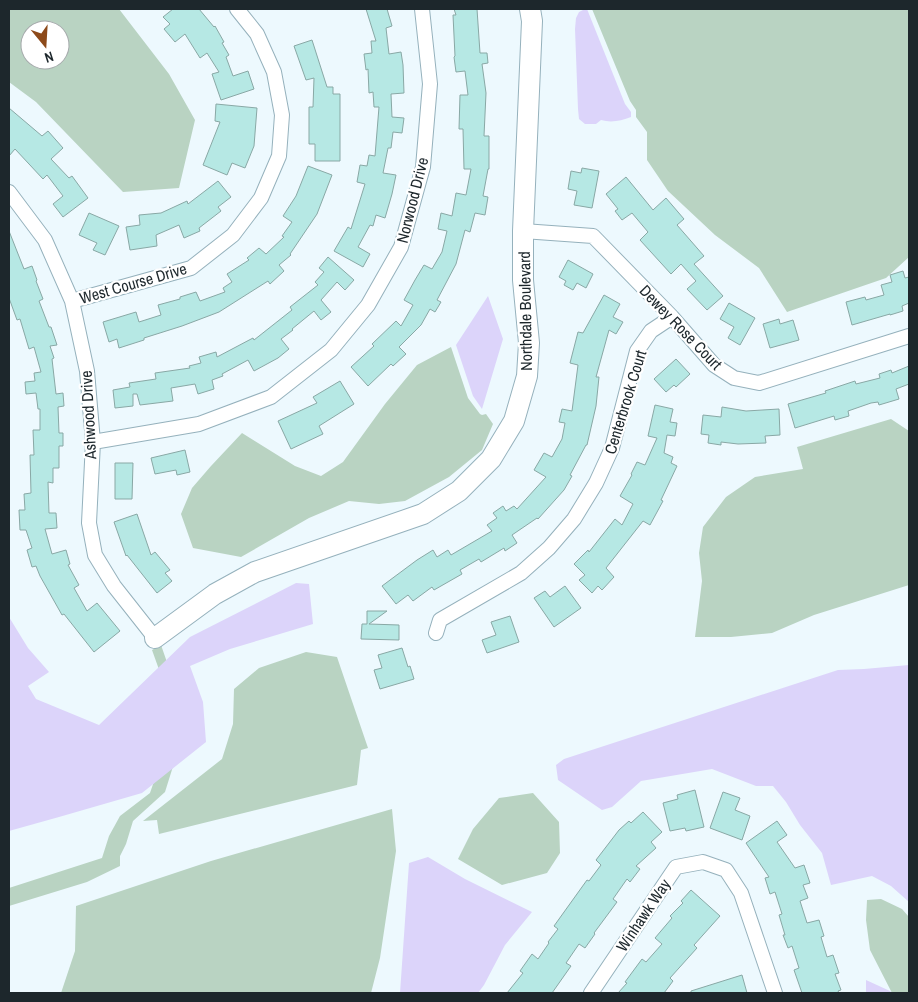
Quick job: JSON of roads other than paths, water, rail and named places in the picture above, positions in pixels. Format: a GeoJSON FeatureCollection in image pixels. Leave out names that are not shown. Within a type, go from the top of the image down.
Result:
{"type":"FeatureCollection","features":[{"type":"Feature","properties":{"kind":"street","name":"West Course Drive"},"geometry":{"type":"LineString","coordinates":[[72,301],[191,268],[233,235],[261,198],[279,156],[282,115],[274,72],[257,34],[237,9]]}},
{"type":"Feature","properties":{"kind":"street","name":"Norwood Drive"},"geometry":{"type":"LineString","coordinates":[[93,442],[199,424],[271,397],[331,350],[368,305],[401,247],[423,167],[430,84],[422,9]]}},
{"type":"Feature","properties":{"kind":"street","name":"Northdale Boulevard"},"geometry":{"type":"LineString","coordinates":[[155,638],[215,594],[255,572],[422,514],[459,492],[491,459],[514,421],[527,376],[529,343],[523,280],[523,230],[532,21],[530,9]]}},
{"type":"Feature","properties":{"kind":"street","name":"Ashwood Drive"},"geometry":{"type":"LineString","coordinates":[[9,192],[45,240],[72,301],[87,371],[93,442],[89,524],[95,555],[114,586],[155,638]]}},
{"type":"Feature","properties":{"kind":"street","name":"Dewey Rose Court"},"geometry":{"type":"LineString","coordinates":[[523,230],[593,236],[672,317],[714,365],[734,378],[758,383],[909,336]]}},
{"type":"Feature","properties":{"kind":"street","name":"Centerbrook Court"},"geometry":{"type":"LineString","coordinates":[[436,634],[440,620],[521,573],[549,548],[574,519],[596,484],[612,448],[637,352],[651,331],[672,317]]}},
{"type":"Feature","properties":{"kind":"street","name":"Winhawk Way"},"geometry":{"type":"LineString","coordinates":[[591,993],[676,867],[703,862],[726,870],[741,893],[775,993]]}}]}
